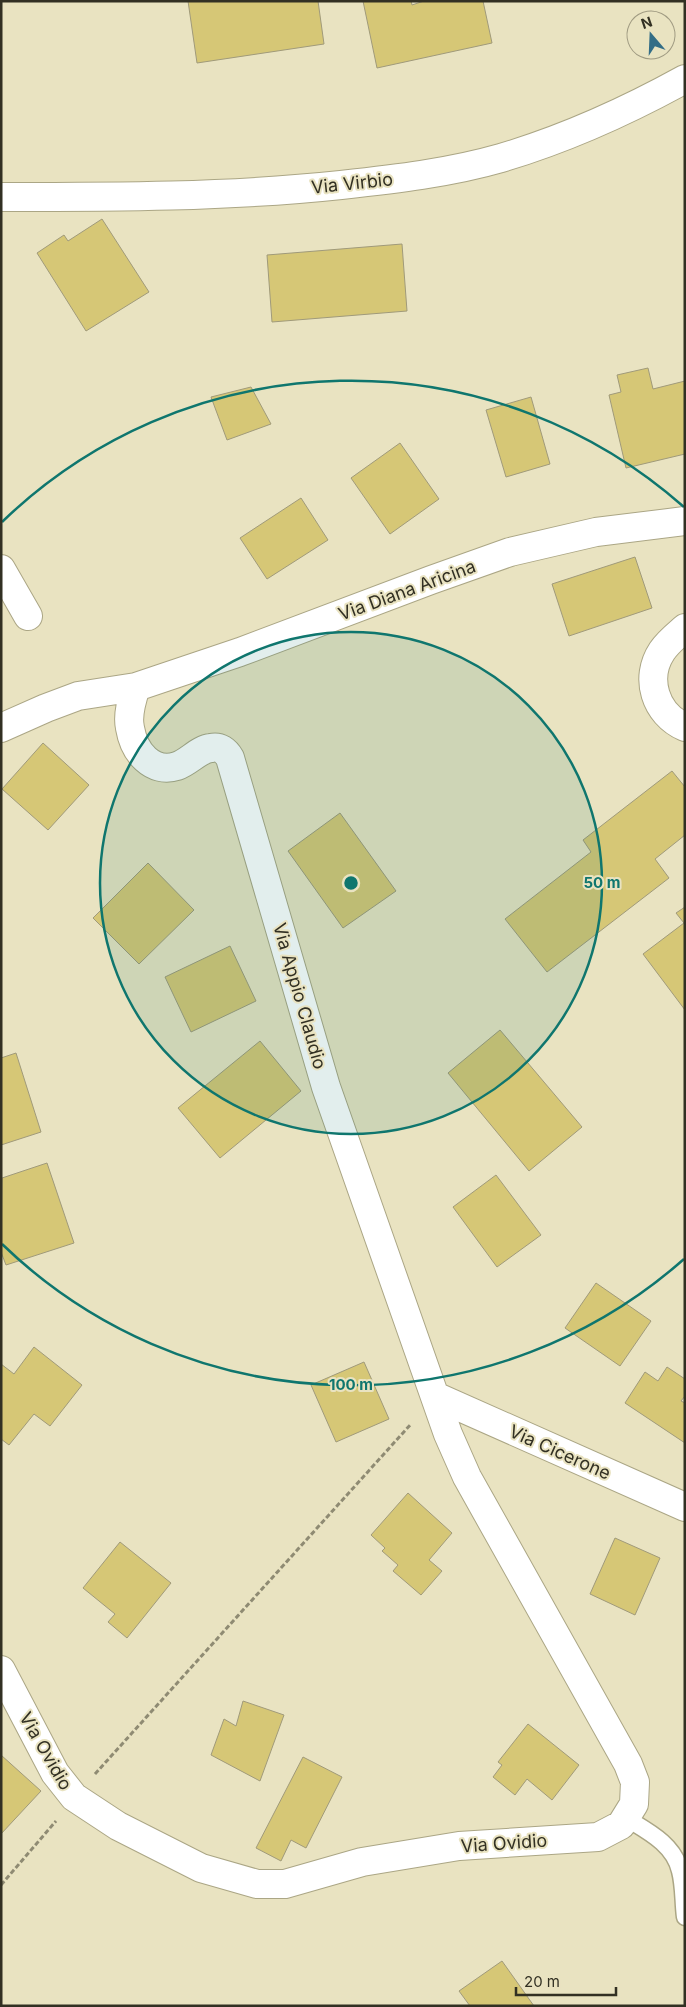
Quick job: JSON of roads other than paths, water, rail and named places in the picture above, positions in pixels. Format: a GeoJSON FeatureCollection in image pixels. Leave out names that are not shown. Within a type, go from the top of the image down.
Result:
{"type":"FeatureCollection","features":[{"type":"Feature","properties":{"kind":"street","name":"Via Virbio"},"geometry":{"type":"LineString","coordinates":[[1,197],[205,195],[279,191],[418,176],[474,164],[532,148],[619,112],[685,79]]}},
{"type":"Feature","properties":{"kind":"street","name":"Via Diana Aricina"},"geometry":{"type":"LineString","coordinates":[[1,728],[78,696],[136,687],[240,652],[510,552],[604,531],[685,521]]}},
{"type":"Feature","properties":{"kind":"street"},"geometry":{"type":"LineString","coordinates":[[1,569],[28,616]]}},
{"type":"Feature","properties":{"kind":"street"},"geometry":{"type":"LineString","coordinates":[[685,628],[661,652],[653,676],[654,692],[661,708],[673,720],[685,727]]}},
{"type":"Feature","properties":{"kind":"street","name":"Via Appio Claudio"},"geometry":{"type":"LineString","coordinates":[[136,687],[131,707],[130,728],[136,749],[150,763],[168,768],[177,766],[210,748],[222,749],[230,758],[326,1087],[435,1396]]}},
{"type":"Feature","properties":{"kind":"street","name":"Via Cicerone"},"geometry":{"type":"LineString","coordinates":[[435,1396],[685,1507]]}},
{"type":"Feature","properties":{"kind":"street","name":"Via Ovidio"},"geometry":{"type":"LineString","coordinates":[[1,1670],[55,1772],[68,1806],[118,1826],[201,1868],[238,1880],[265,1885],[285,1884],[362,1862],[442,1848],[598,1837],[615,1830],[626,1818],[634,1804],[635,1782],[628,1764],[467,1477],[448,1434],[435,1396]]}},
{"type":"Feature","properties":{"kind":"lane"},"geometry":{"type":"LineString","coordinates":[[626,1818],[661,1840],[676,1859],[680,1869],[685,1917]]}}]}
